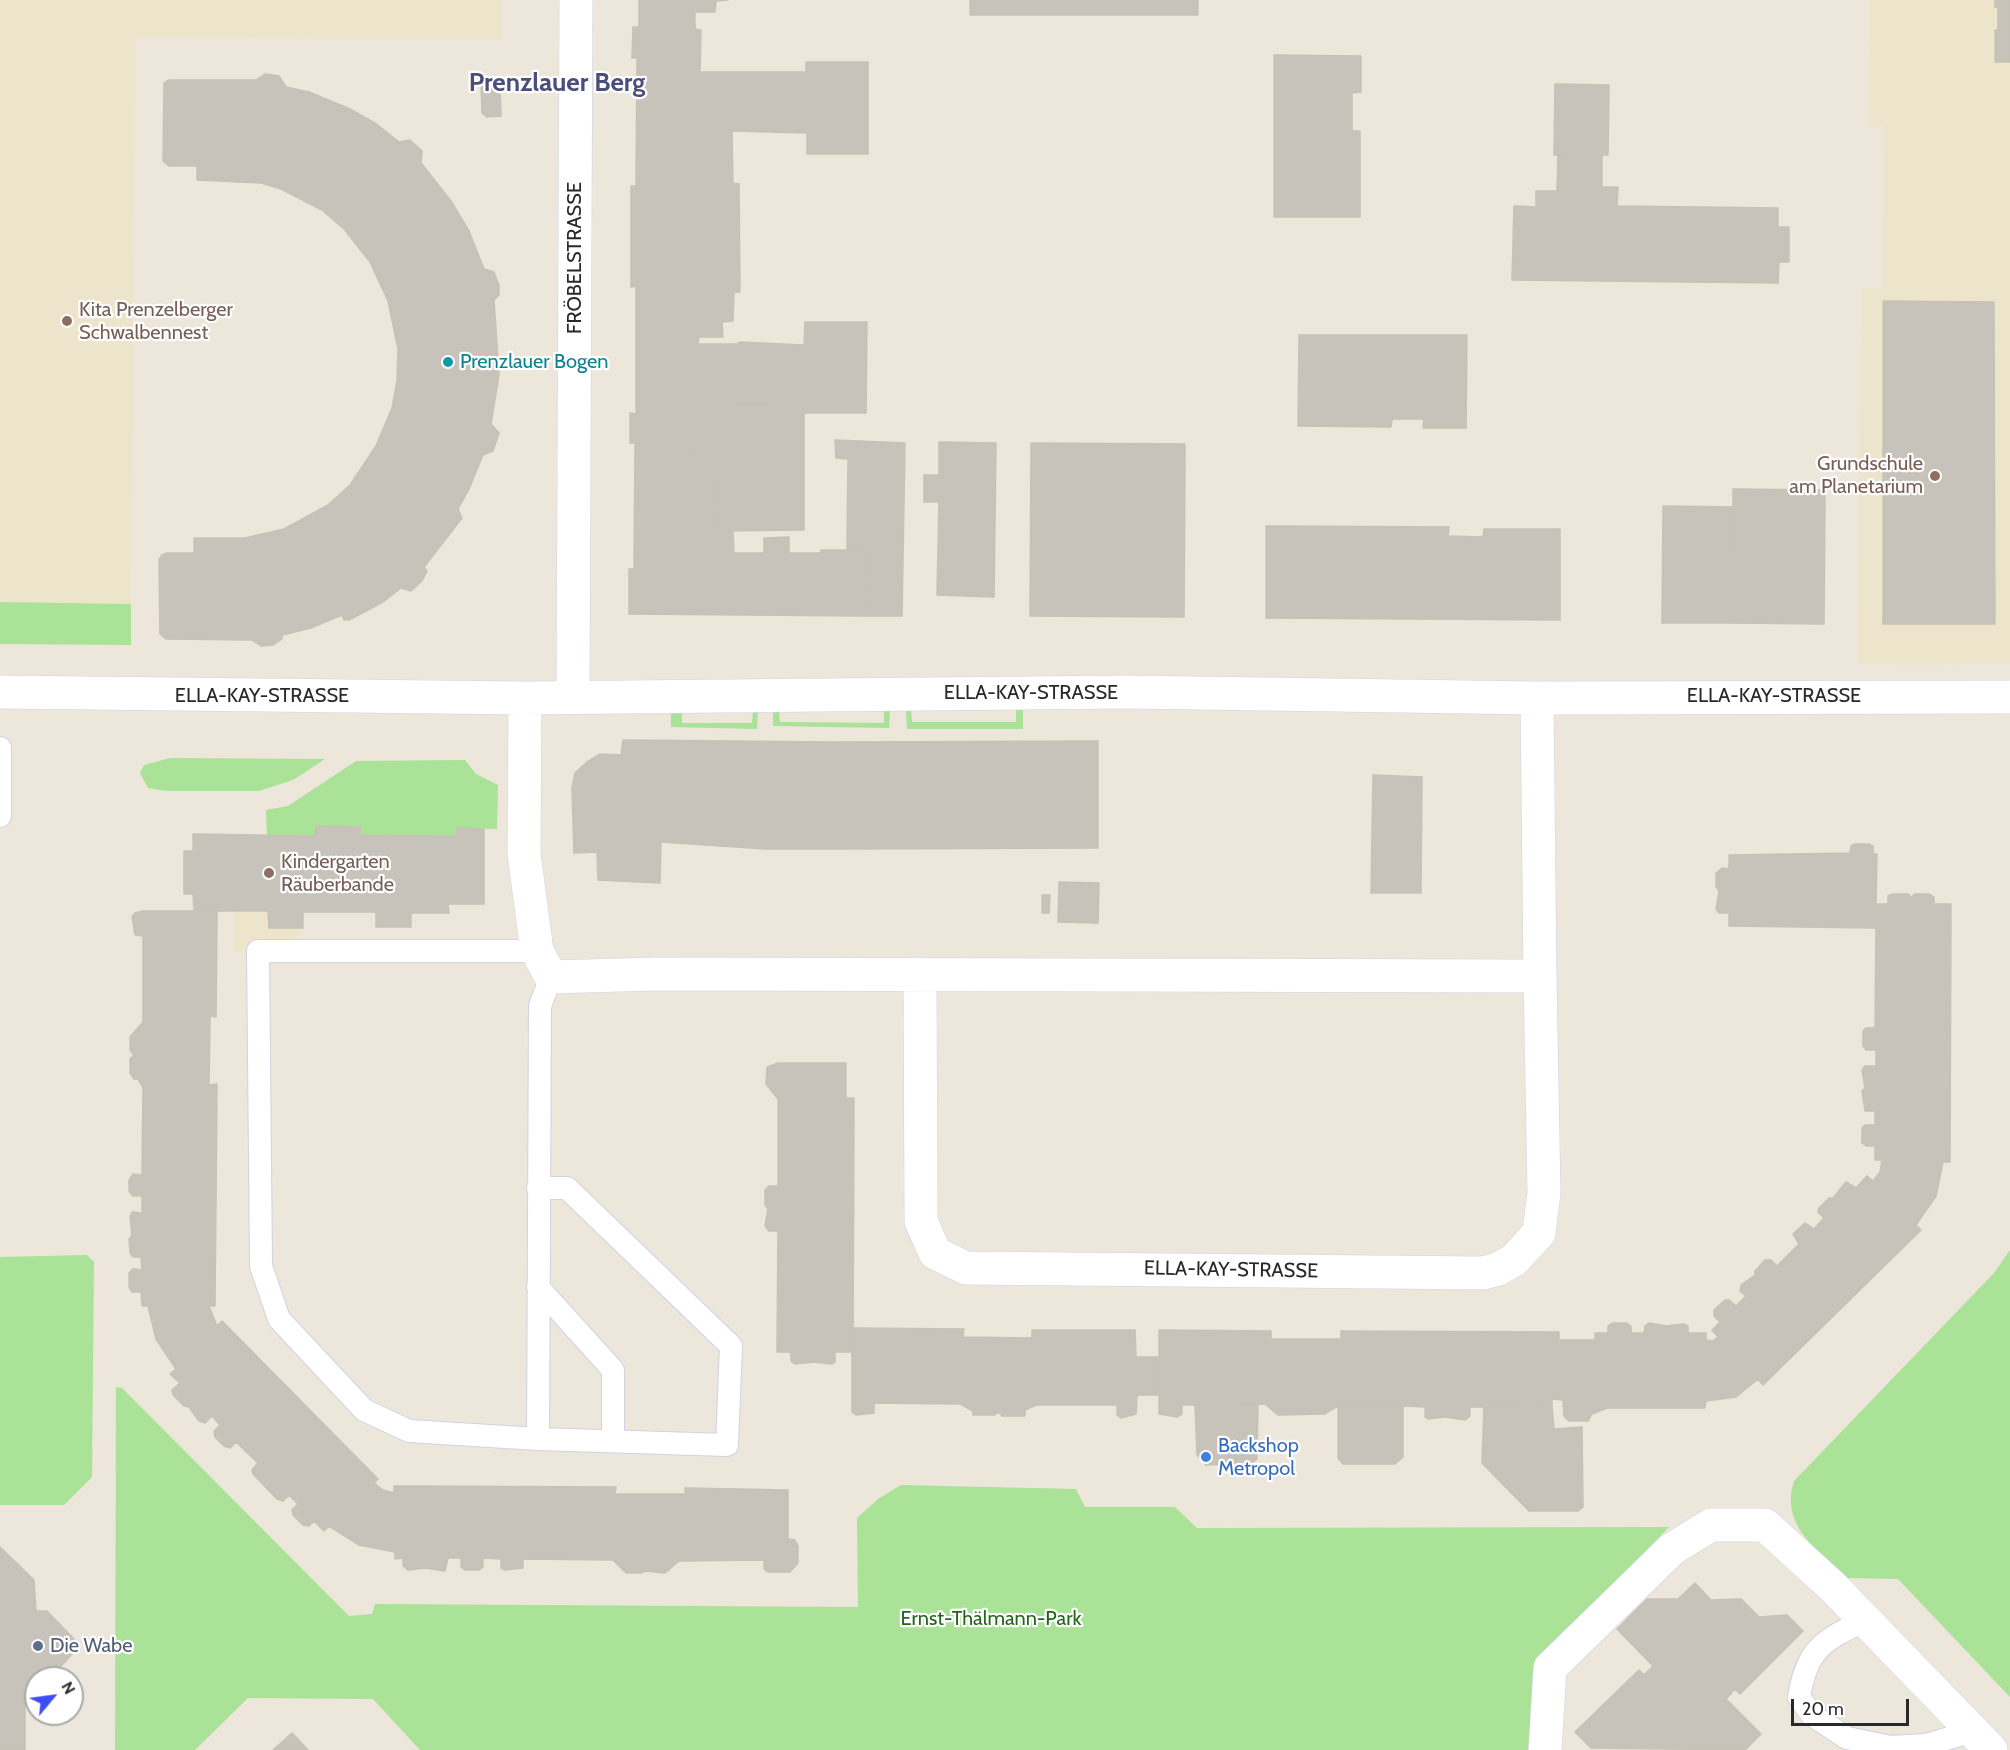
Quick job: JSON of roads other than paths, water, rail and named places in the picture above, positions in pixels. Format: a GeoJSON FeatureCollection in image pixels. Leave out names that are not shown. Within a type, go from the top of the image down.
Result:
{"type":"FeatureCollection","features":[{"type":"Feature","properties":{"kind":"street","name":"FRÖBELSTRASSE"},"geometry":{"type":"LineString","coordinates":[[573,697],[576,0]]}},
{"type":"Feature","properties":{"kind":"street","name":"ELLA-KAY-STRASSE"},"geometry":{"type":"LineString","coordinates":[[0,692],[525,698],[1127,692],[1537,698],[2010,697]]}},
{"type":"Feature","properties":{"kind":"street"},"geometry":{"type":"LineString","coordinates":[[525,698],[524,854],[544,964],[655,974],[1540,976]]}},
{"type":"Feature","properties":{"kind":"street","name":"ELLA-KAY-STRASSE"},"geometry":{"type":"LineString","coordinates":[[920,974],[921,1221],[935,1253],[966,1268],[1483,1273],[1498,1269],[1514,1260],[1539,1233],[1544,1193],[1537,698]]}},
{"type":"Feature","properties":{"kind":"street"},"geometry":{"type":"LineString","coordinates":[[1545,1750],[1550,1668],[1576,1639],[1672,1549],[1712,1524],[1765,1525],[1865,1620],[1973,1744]]}},
{"type":"Feature","properties":{"kind":"lane"},"geometry":{"type":"LineString","coordinates":[[0,748],[0,816]]}},
{"type":"Feature","properties":{"kind":"lane"},"geometry":{"type":"LineString","coordinates":[[538,1188],[567,1188],[731,1346],[727,1445],[538,1439],[409,1431],[364,1410],[279,1318],[261,1266],[258,951],[544,964],[540,1006],[538,1188],[538,1439]]}},
{"type":"Feature","properties":{"kind":"lane"},"geometry":{"type":"LineString","coordinates":[[538,1287],[613,1370],[613,1441]]}},
{"type":"Feature","properties":{"kind":"lane"},"geometry":{"type":"LineString","coordinates":[[1865,1620],[1824,1640],[1803,1671],[1799,1697],[1812,1715],[1847,1738],[1891,1747],[1973,1744]]}},
{"type":"Feature","properties":{"kind":"place","name":"Kita Prenzelberger Schwalbennest"},"geometry":{"type":"Point","coordinates":[67,321]}},
{"type":"Feature","properties":{"kind":"place","name":"Prenzlauer Bogen"},"geometry":{"type":"Point","coordinates":[448,362]}},
{"type":"Feature","properties":{"kind":"place","name":"Grundschule am Planetarium"},"geometry":{"type":"Point","coordinates":[1935,476]}},
{"type":"Feature","properties":{"kind":"place","name":"Kindergarten Räuberbande"},"geometry":{"type":"Point","coordinates":[269,873]}},
{"type":"Feature","properties":{"kind":"place","name":"Backshop Metropol"},"geometry":{"type":"Point","coordinates":[1206,1457]}},
{"type":"Feature","properties":{"kind":"place","name":"Die Wabe"},"geometry":{"type":"Point","coordinates":[38,1646]}},
{"type":"Feature","properties":{"kind":"district","name":"Prenzlauer Berg"},"geometry":{"type":"Point","coordinates":[557,83]}},
{"type":"Feature","properties":{"kind":"park label","name":"Ernst-Thälmann-Park"},"geometry":{"type":"Point","coordinates":[991,1619]}}]}
